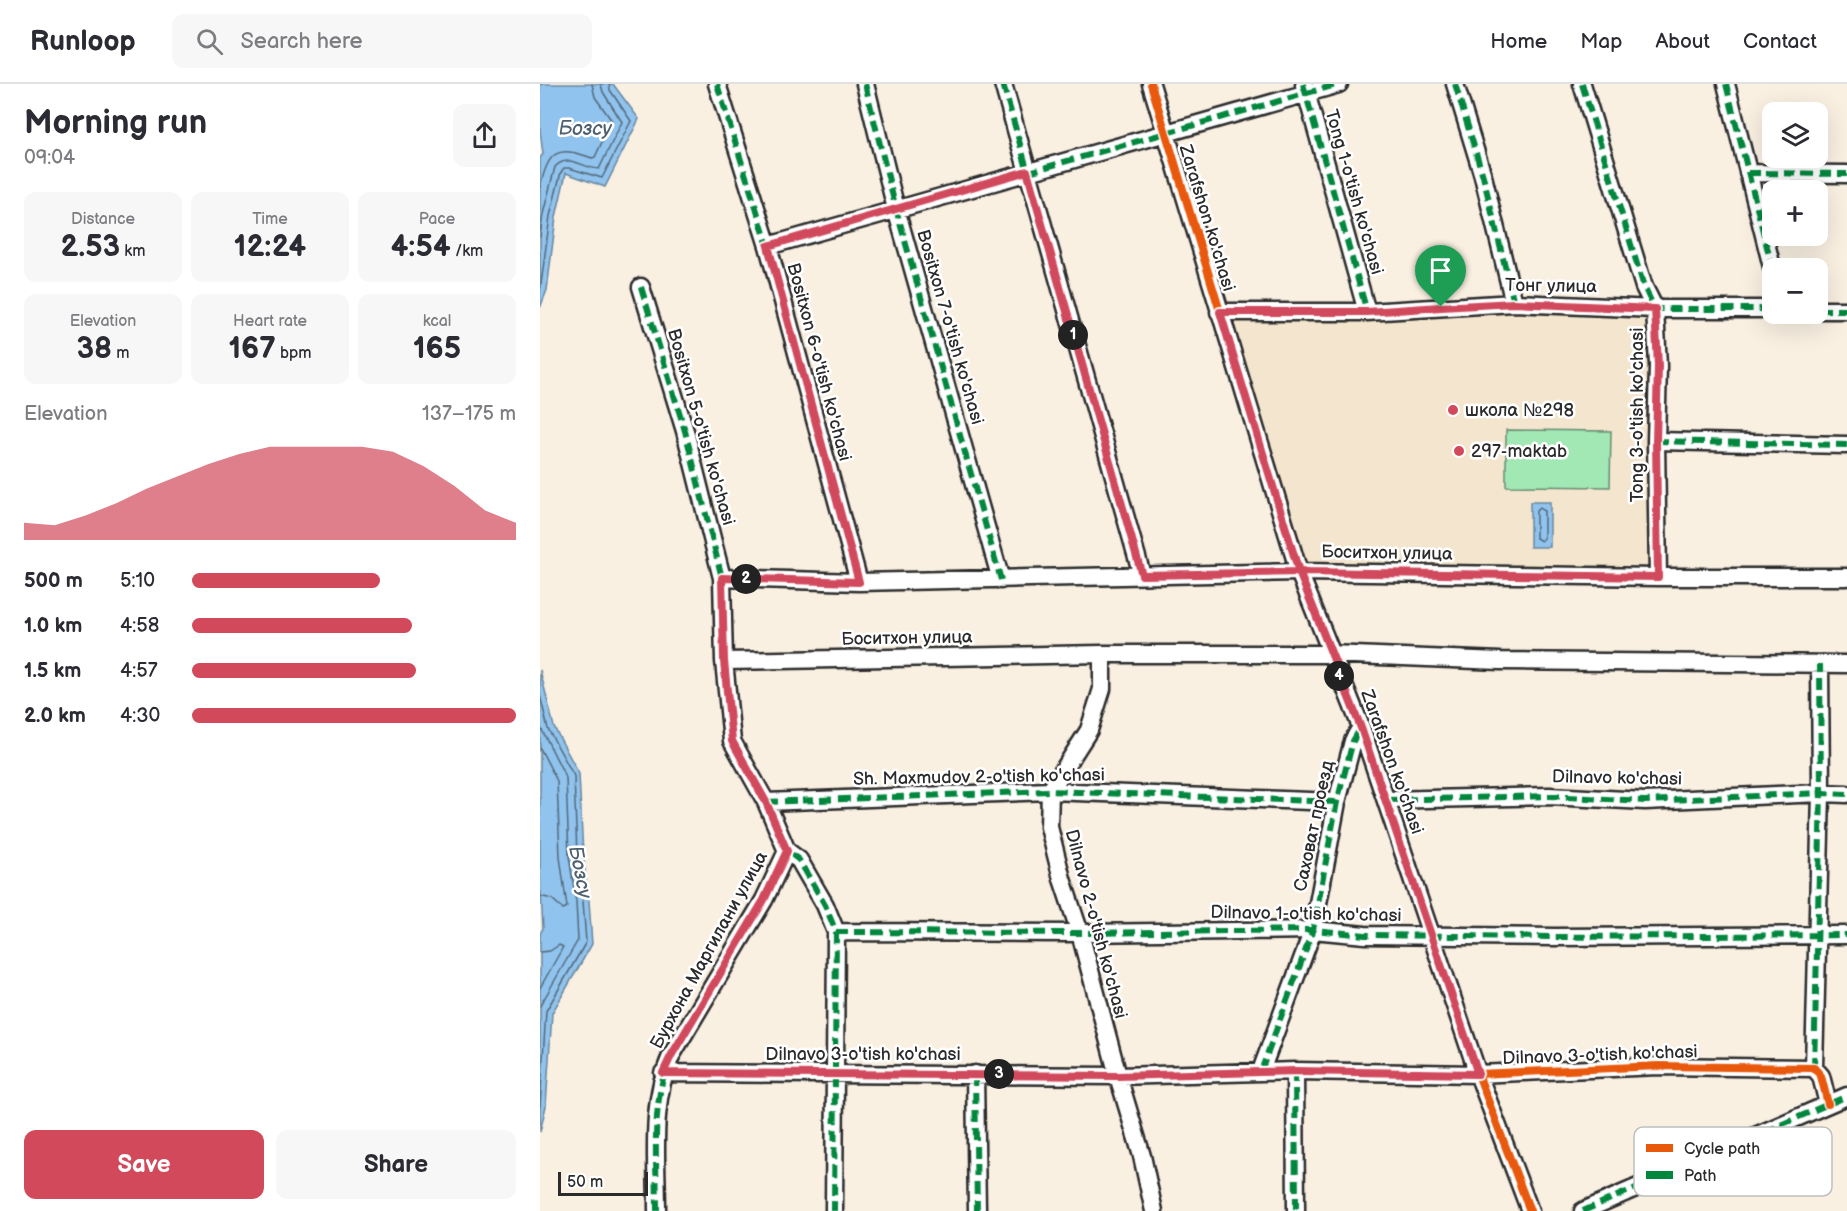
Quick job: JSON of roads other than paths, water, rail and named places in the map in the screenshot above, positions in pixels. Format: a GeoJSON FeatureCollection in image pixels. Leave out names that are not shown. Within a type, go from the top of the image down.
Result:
{"type":"FeatureCollection","features":[{"type":"Feature","properties":{"kind":"street","name":"Bositxon 6-o'tish ko'chasi"},"geometry":{"type":"LineString","coordinates":[[717,84],[768,246],[859,582]]}},
{"type":"Feature","properties":{"kind":"street","name":"Bositxon 7-o'tish ko'chasi"},"geometry":{"type":"LineString","coordinates":[[865,84],[896,209],[1001,580]]}},
{"type":"Feature","properties":{"kind":"street"},"geometry":{"type":"LineString","coordinates":[[1003,84],[1142,575]]}},
{"type":"Feature","properties":{"kind":"street","name":"Zarafshon ko'chasi"},"geometry":{"type":"LineString","coordinates":[[1151,84],[1299,572],[1361,728],[1478,1074],[1530,1211]]}},
{"type":"Feature","properties":{"kind":"street"},"geometry":{"type":"LineString","coordinates":[[768,246],[1027,171],[1167,134],[1305,89],[1339,84]]}},
{"type":"Feature","properties":{"kind":"street"},"geometry":{"type":"LineString","coordinates":[[1455,84],[1483,177],[1514,303]]}},
{"type":"Feature","properties":{"kind":"street","name":"Tong 3-o'tish ko'chasi"},"geometry":{"type":"LineString","coordinates":[[1582,84],[1644,287],[1655,309],[1658,366],[1656,441],[1658,577]]}},
{"type":"Feature","properties":{"kind":"street"},"geometry":{"type":"LineString","coordinates":[[1726,84],[1770,258]]}},
{"type":"Feature","properties":{"kind":"street","name":"Tong 1-o'tish ko'chasi"},"geometry":{"type":"LineString","coordinates":[[1305,89],[1367,312]]}},
{"type":"Feature","properties":{"kind":"street"},"geometry":{"type":"LineString","coordinates":[[1748,173],[1847,174]]}},
{"type":"Feature","properties":{"kind":"street","name":"Bositxon 5-o'tish ko'chasi"},"geometry":{"type":"LineString","coordinates":[[641,287],[685,430],[722,578]]}},
{"type":"Feature","properties":{"kind":"street","name":"Тонг улица"},"geometry":{"type":"LineString","coordinates":[[1220,312],[1367,312],[1514,303],[1655,309],[1762,309]]}},
{"type":"Feature","properties":{"kind":"street"},"geometry":{"type":"LineString","coordinates":[[1828,310],[1847,310]]}},
{"type":"Feature","properties":{"kind":"street"},"geometry":{"type":"LineString","coordinates":[[1656,441],[1847,445]]}},
{"type":"Feature","properties":{"kind":"street","name":"Боситхон улица"},"geometry":{"type":"LineString","coordinates":[[722,578],[859,582],[1299,572],[1847,577]]}},
{"type":"Feature","properties":{"kind":"street"},"geometry":{"type":"LineString","coordinates":[[722,578],[724,661],[732,741],[766,802],[787,851],[799,860],[825,905],[836,932],[834,1211]]}},
{"type":"Feature","properties":{"kind":"street"},"geometry":{"type":"LineString","coordinates":[[1050,791],[1089,730],[1102,689],[1102,654]]}},
{"type":"Feature","properties":{"kind":"street","name":"Боситхон улица"},"geometry":{"type":"LineString","coordinates":[[724,661],[1102,654],[1330,654],[1500,661],[1847,664]]}},
{"type":"Feature","properties":{"kind":"street"},"geometry":{"type":"LineString","coordinates":[[1820,664],[1821,793],[1814,1068],[1821,1076],[1828,1104]]}},
{"type":"Feature","properties":{"kind":"street","name":"Саховат проезд"},"geometry":{"type":"LineString","coordinates":[[1261,1071],[1313,930],[1337,802],[1353,741],[1361,728]]}},
{"type":"Feature","properties":{"kind":"street","name":"Sh. Maxmudov 2-o'tish ko'chasi"},"geometry":{"type":"LineString","coordinates":[[766,802],[1050,791],[1337,802]]}},
{"type":"Feature","properties":{"kind":"street","name":"Dilnavo 2-o'tish ko'chasi"},"geometry":{"type":"LineString","coordinates":[[1050,791],[1049,827],[1142,1156],[1154,1211]]}},
{"type":"Feature","properties":{"kind":"street","name":"Dilnavo ko'chasi"},"geometry":{"type":"LineString","coordinates":[[1386,800],[1549,796],[1646,801],[1821,793],[1847,794]]}},
{"type":"Feature","properties":{"kind":"street","name":"Бурхона Маргилани улица"},"geometry":{"type":"LineString","coordinates":[[657,1211],[658,1106],[663,1073],[764,900],[787,851]]}},
{"type":"Feature","properties":{"kind":"street","name":"Dilnavo 1-o'tish ko'chasi"},"geometry":{"type":"LineString","coordinates":[[836,932],[1080,933],[1313,930],[1365,935],[1432,937],[1847,935]]}},
{"type":"Feature","properties":{"kind":"street","name":"Dilnavo 3-o'tish ko'chasi"},"geometry":{"type":"LineString","coordinates":[[663,1073],[1118,1076],[1261,1071],[1478,1074],[1658,1066],[1814,1068]]}},
{"type":"Feature","properties":{"kind":"street"},"geometry":{"type":"LineString","coordinates":[[1295,1071],[1296,1211]]}},
{"type":"Feature","properties":{"kind":"street"},"geometry":{"type":"LineString","coordinates":[[975,1074],[977,1211]]}},
{"type":"Feature","properties":{"kind":"street"},"geometry":{"type":"LineString","coordinates":[[1775,1127],[1847,1096]]}},
{"type":"Feature","properties":{"kind":"street"},"geometry":{"type":"LineString","coordinates":[[1583,1211],[1634,1189]]}},
{"type":"Feature","properties":{"kind":"water","name":"Бозсу"},"geometry":{"type":"Polygon","coordinates":[[[540,84],[613,84],[639,119],[605,187],[566,173],[556,217],[547,290],[540,308],[540,158],[543,154],[540,131],[540,84]]]}},
{"type":"Feature","properties":{"kind":"water"},"geometry":{"type":"Polygon","coordinates":[[[1530,502],[1550,502],[1550,547],[1530,547],[1530,502]]]}},
{"type":"Feature","properties":{"kind":"water","name":"Бозсу"},"geometry":{"type":"Polygon","coordinates":[[[540,670],[554,727],[579,774],[583,855],[592,944],[552,1013],[546,1106],[540,1132],[540,934],[543,928],[540,874],[540,670]]]}},
{"type":"Feature","properties":{"kind":"place","name":"школа №298"},"geometry":{"type":"Point","coordinates":[1453,410]}},
{"type":"Feature","properties":{"kind":"place","name":"297-maktab"},"geometry":{"type":"Point","coordinates":[1459,451]}}]}
